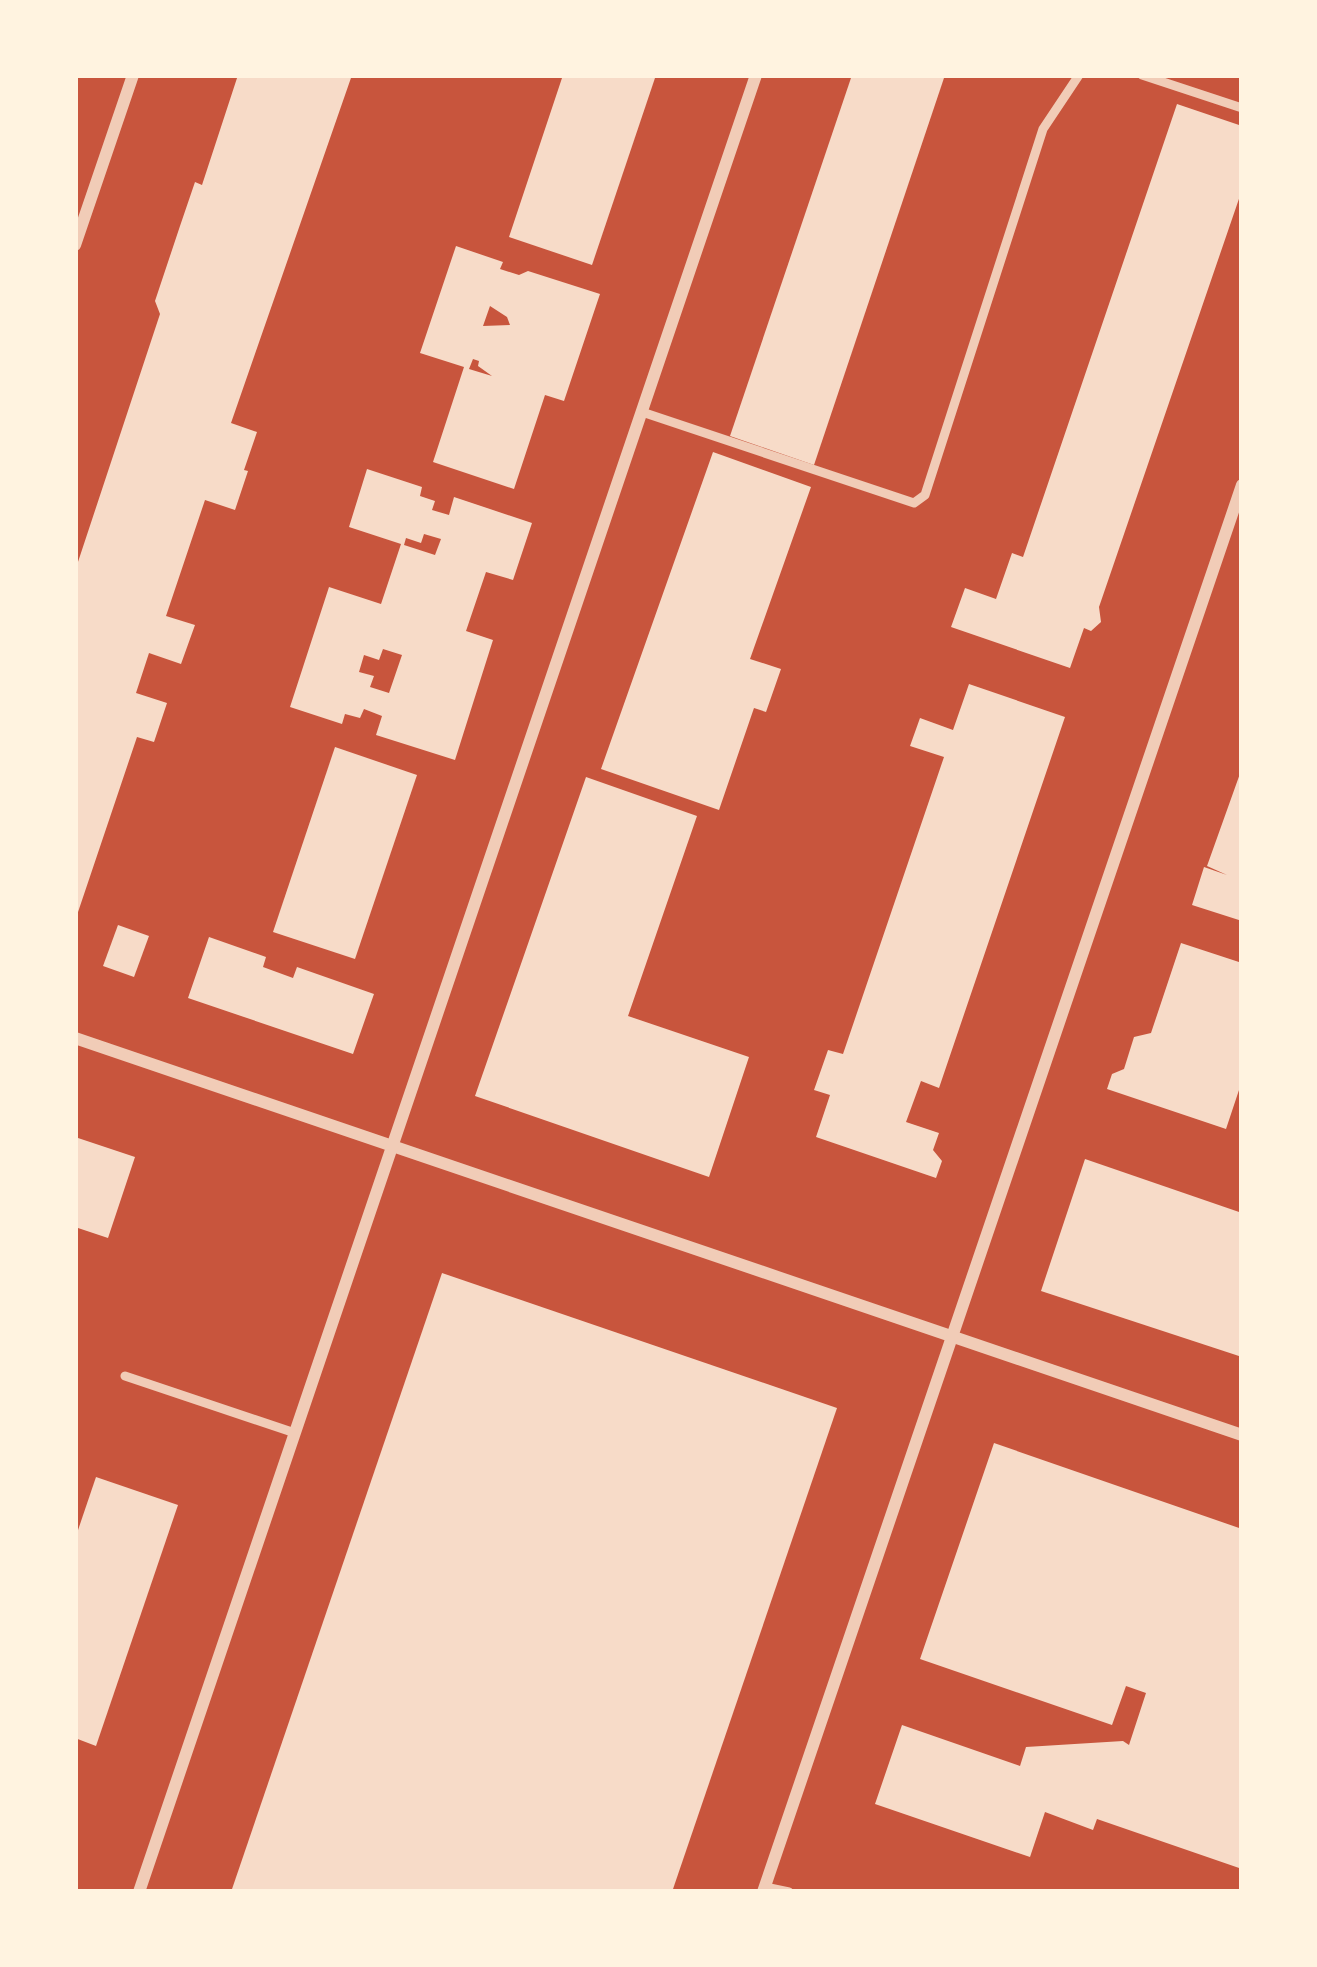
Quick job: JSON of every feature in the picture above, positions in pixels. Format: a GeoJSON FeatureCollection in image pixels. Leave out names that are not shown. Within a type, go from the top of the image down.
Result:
{"type":"FeatureCollection","features":[{"type":"Feature","properties":{"kind":"street"},"geometry":{"type":"LineString","coordinates":[[75,245],[133,75]]}},
{"type":"Feature","properties":{"kind":"street"},"geometry":{"type":"LineString","coordinates":[[139,1892],[756,75]]}},
{"type":"Feature","properties":{"kind":"street"},"geometry":{"type":"LineString","coordinates":[[764,1889],[1242,485]]}},
{"type":"Feature","properties":{"kind":"street"},"geometry":{"type":"LineString","coordinates":[[75,1037],[1242,1436]]}},
{"type":"Feature","properties":{"kind":"lane"},"geometry":{"type":"LineString","coordinates":[[641,412],[914,502],[925,495],[1043,129],[1079,75]]}},
{"type":"Feature","properties":{"kind":"lane"},"geometry":{"type":"LineString","coordinates":[[1142,75],[1242,108]]}},
{"type":"Feature","properties":{"kind":"lane"},"geometry":{"type":"LineString","coordinates":[[125,1376],[295,1432]]}},
{"type":"Feature","properties":{"kind":"lane"},"geometry":{"type":"LineString","coordinates":[[764,1889],[789,1892]]}},
{"type":"Feature","properties":{"kind":"building"},"geometry":{"type":"Polygon","coordinates":[[[238,75],[352,75],[231,423],[257,432],[244,470],[248,471],[235,510],[205,500],[166,616],[195,625],[181,664],[149,653],[136,693],[167,703],[154,742],[137,737],[75,921],[75,571],[160,314],[155,301],[195,182],[202,185],[238,75]]]}},
{"type":"Feature","properties":{"kind":"building"},"geometry":{"type":"Polygon","coordinates":[[[563,75],[656,75],[592,265],[509,237],[563,75]]]}},
{"type":"Feature","properties":{"kind":"building"},"geometry":{"type":"Polygon","coordinates":[[[852,75],[945,75],[814,465],[730,436],[852,75]]]}},
{"type":"Feature","properties":{"kind":"building"},"geometry":{"type":"Polygon","coordinates":[[[1177,104],[1242,126],[1242,190],[1099,607],[1101,622],[1091,631],[1084,628],[1070,668],[951,627],[965,588],[996,599],[1012,553],[1023,557],[1177,104]]]}},
{"type":"Feature","properties":{"kind":"building"},"geometry":{"type":"Polygon","coordinates":[[[456,246],[503,262],[500,269],[519,275],[528,271],[600,294],[564,401],[545,395],[514,489],[433,462],[464,367],[420,353],[456,246]],[[490,306],[483,326],[510,325],[507,317],[490,306]],[[473,359],[469,369],[492,376],[478,366],[479,361],[473,359]]]}},
{"type":"Feature","properties":{"kind":"building"},"geometry":{"type":"Polygon","coordinates":[[[713,452],[811,487],[750,659],[781,669],[766,712],[754,708],[719,810],[601,769],[713,452]]]}},
{"type":"Feature","properties":{"kind":"building"},"geometry":{"type":"Polygon","coordinates":[[[367,469],[422,487],[420,496],[435,501],[432,510],[449,515],[454,497],[532,523],[513,580],[486,572],[466,631],[493,640],[455,760],[376,735],[382,716],[364,709],[360,718],[345,714],[342,724],[290,707],[329,587],[381,604],[401,544],[349,527],[367,469]],[[424,534],[421,543],[406,538],[404,545],[435,555],[441,539],[424,534]],[[383,649],[379,660],[364,655],[359,672],[374,676],[370,687],[389,693],[402,655],[383,649]]]}},
{"type":"Feature","properties":{"kind":"building"},"geometry":{"type":"Polygon","coordinates":[[[969,684],[1065,717],[939,1088],[921,1081],[906,1122],[939,1133],[933,1150],[942,1161],[936,1178],[816,1137],[830,1095],[814,1090],[828,1050],[843,1054],[944,757],[910,746],[920,718],[953,730],[969,684]]]}},
{"type":"Feature","properties":{"kind":"building"},"geometry":{"type":"Polygon","coordinates":[[[335,747],[417,775],[355,959],[273,932],[335,747]]]}},
{"type":"Feature","properties":{"kind":"building"},"geometry":{"type":"Polygon","coordinates":[[[1242,768],[1242,921],[1192,905],[1204,867],[1227,875],[1207,866],[1242,768]]]}},
{"type":"Feature","properties":{"kind":"building"},"geometry":{"type":"Polygon","coordinates":[[[586,777],[697,816],[628,1016],[749,1057],[709,1177],[475,1096],[586,777]]]}},
{"type":"Feature","properties":{"kind":"building"},"geometry":{"type":"Polygon","coordinates":[[[118,925],[149,936],[134,977],[103,966],[118,925]]]}},
{"type":"Feature","properties":{"kind":"building"},"geometry":{"type":"Polygon","coordinates":[[[209,937],[266,957],[263,967],[293,978],[297,967],[374,994],[353,1054],[188,998],[209,937]]]}},
{"type":"Feature","properties":{"kind":"building"},"geometry":{"type":"Polygon","coordinates":[[[1181,943],[1242,963],[1242,1081],[1226,1129],[1107,1089],[1112,1074],[1124,1069],[1134,1037],[1151,1033],[1181,943]]]}},
{"type":"Feature","properties":{"kind":"building"},"geometry":{"type":"Polygon","coordinates":[[[75,1137],[135,1157],[108,1238],[75,1227],[75,1137]]]}},
{"type":"Feature","properties":{"kind":"building"},"geometry":{"type":"Polygon","coordinates":[[[1085,1159],[1242,1213],[1242,1357],[1041,1291],[1085,1159]]]}},
{"type":"Feature","properties":{"kind":"building"},"geometry":{"type":"Polygon","coordinates":[[[442,1273],[837,1408],[672,1892],[231,1892],[442,1273]]]}},
{"type":"Feature","properties":{"kind":"building"},"geometry":{"type":"Polygon","coordinates":[[[994,1443],[1242,1529],[1242,1869],[1097,1819],[1093,1830],[1045,1812],[1030,1857],[875,1804],[902,1725],[1020,1766],[1026,1747],[1123,1741],[1129,1745],[1146,1693],[1126,1686],[1112,1725],[920,1659],[994,1443]]]}},
{"type":"Feature","properties":{"kind":"building"},"geometry":{"type":"Polygon","coordinates":[[[96,1477],[178,1505],[96,1746],[75,1738],[75,1539],[96,1477]]]}}]}
